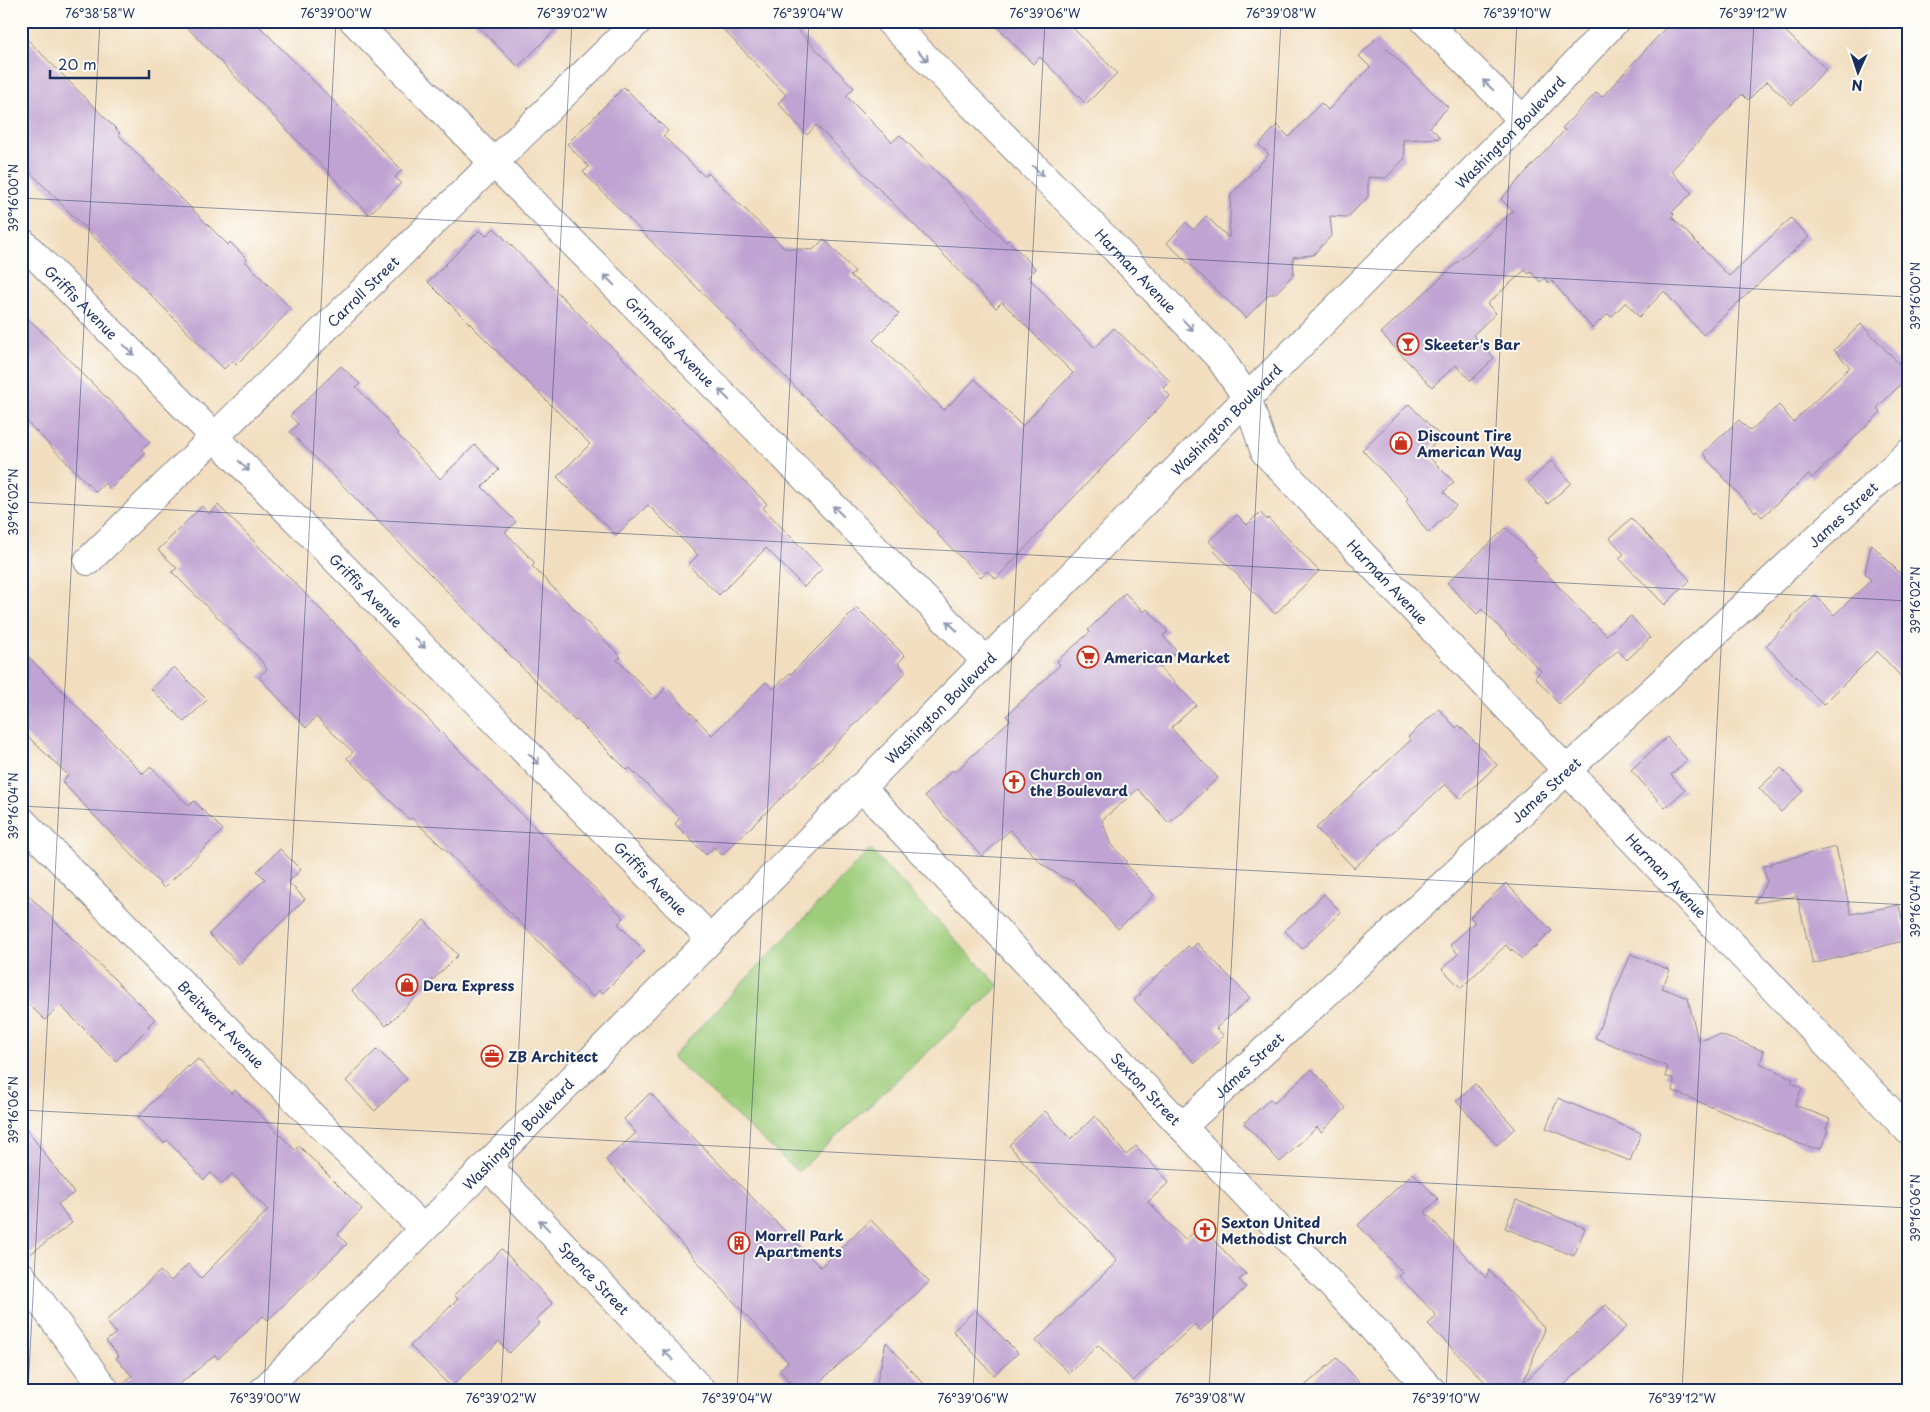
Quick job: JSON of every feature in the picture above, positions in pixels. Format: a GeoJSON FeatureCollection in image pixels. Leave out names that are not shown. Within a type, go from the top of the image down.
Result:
{"type":"FeatureCollection","features":[{"type":"Feature","properties":{"kind":"street","name":"Grinnalds Avenue"},"geometry":{"type":"LineString","coordinates":[[354,21],[986,661]]}},
{"type":"Feature","properties":{"kind":"street","name":"Carroll Street"},"geometry":{"type":"LineString","coordinates":[[88,561],[638,21]]}},
{"type":"Feature","properties":{"kind":"street","name":"Harman Avenue"},"geometry":{"type":"LineString","coordinates":[[889,21],[1101,234],[1214,351],[1247,398],[1265,452],[1909,1131]]}},
{"type":"Feature","properties":{"kind":"street"},"geometry":{"type":"LineString","coordinates":[[1425,21],[1523,120]]}},
{"type":"Feature","properties":{"kind":"street","name":"Washington Boulevard"},"geometry":{"type":"LineString","coordinates":[[263,1391],[1523,120],[1615,21]]}},
{"type":"Feature","properties":{"kind":"street","name":"Griffis Avenue"},"geometry":{"type":"LineString","coordinates":[[21,241],[711,939]]}},
{"type":"Feature","properties":{"kind":"street","name":"James Street"},"geometry":{"type":"LineString","coordinates":[[1182,1127],[1909,453]]}},
{"type":"Feature","properties":{"kind":"street","name":"Sexton Street"},"geometry":{"type":"LineString","coordinates":[[861,787],[1432,1391]]}},
{"type":"Feature","properties":{"kind":"street","name":"Breitwert Avenue"},"geometry":{"type":"LineString","coordinates":[[21,820],[423,1230]]}},
{"type":"Feature","properties":{"kind":"street","name":"Spence Street"},"geometry":{"type":"LineString","coordinates":[[487,1165],[702,1391]]}},
{"type":"Feature","properties":{"kind":"street"},"geometry":{"type":"LineString","coordinates":[[21,1275],[106,1391]]}},
{"type":"Feature","properties":{"kind":"green space"},"geometry":{"type":"Polygon","coordinates":[[[870,849],[999,986],[798,1172],[672,1057],[870,849]]]}},
{"type":"Feature","properties":{"kind":"building"},"geometry":{"type":"Polygon","coordinates":[[[181,21],[254,21],[402,170],[395,177],[401,183],[369,214],[181,21]]]}},
{"type":"Feature","properties":{"kind":"building"},"geometry":{"type":"Polygon","coordinates":[[[473,21],[564,21],[518,67],[473,21]]]}},
{"type":"Feature","properties":{"kind":"building"},"geometry":{"type":"Polygon","coordinates":[[[715,21],[789,21],[854,88],[846,96],[892,142],[900,135],[1006,242],[1008,240],[1036,269],[1028,277],[1095,348],[1114,328],[1170,381],[1163,388],[1170,396],[996,579],[987,571],[981,577],[937,534],[824,416],[583,172],[589,167],[567,144],[624,87],[668,131],[663,136],[704,176],[708,173],[784,248],[813,250],[824,239],[855,272],[850,276],[888,303],[899,314],[873,340],[944,410],[975,379],[1022,426],[1073,373],[1002,302],[996,308],[816,125],[807,135],[778,103],[786,95],[715,21]]]}},
{"type":"Feature","properties":{"kind":"building"},"geometry":{"type":"Polygon","coordinates":[[[992,21],[1066,21],[1117,73],[1086,104],[1040,57],[1033,64],[992,21]]]}},
{"type":"Feature","properties":{"kind":"building"},"geometry":{"type":"Polygon","coordinates":[[[1672,21],[1774,21],[1826,69],[1792,105],[1767,81],[1748,100],[1742,94],[1671,171],[1692,193],[1672,212],[1674,214],[1672,217],[1729,276],[1791,218],[1809,237],[1703,335],[1664,291],[1639,317],[1626,302],[1611,317],[1608,314],[1592,328],[1552,281],[1549,283],[1545,278],[1540,282],[1531,272],[1529,274],[1525,270],[1487,304],[1496,313],[1473,335],[1494,358],[1471,381],[1456,365],[1432,387],[1381,333],[1513,211],[1501,199],[1565,130],[1562,128],[1597,92],[1602,97],[1672,21]]]}},
{"type":"Feature","properties":{"kind":"building"},"geometry":{"type":"Polygon","coordinates":[[[21,33],[228,245],[230,242],[247,259],[245,261],[291,309],[236,365],[232,361],[224,369],[21,163],[21,33]]]}},
{"type":"Feature","properties":{"kind":"building"},"geometry":{"type":"Polygon","coordinates":[[[1376,39],[1448,107],[1430,127],[1441,138],[1403,140],[1405,158],[1386,178],[1368,177],[1368,197],[1348,217],[1330,216],[1332,235],[1313,255],[1293,257],[1294,274],[1275,294],[1269,294],[1246,318],[1167,243],[1186,222],[1193,230],[1206,216],[1229,238],[1231,195],[1269,154],[1259,145],[1277,125],[1289,137],[1321,103],[1328,110],[1370,67],[1359,56],[1376,39]]]}},
{"type":"Feature","properties":{"kind":"building"},"geometry":{"type":"Polygon","coordinates":[[[494,228],[767,504],[763,508],[822,569],[804,587],[766,548],[719,595],[688,565],[698,555],[648,505],[616,535],[557,477],[590,444],[428,282],[480,230],[486,236],[494,228]]]}},
{"type":"Feature","properties":{"kind":"building"},"geometry":{"type":"Polygon","coordinates":[[[21,311],[150,442],[141,450],[145,454],[110,489],[105,483],[96,492],[21,416],[21,311]]]}},
{"type":"Feature","properties":{"kind":"building"},"geometry":{"type":"Polygon","coordinates":[[[1861,324],[1909,376],[1877,408],[1881,412],[1812,478],[1809,474],[1762,517],[1756,510],[1755,512],[1703,453],[1739,420],[1750,431],[1779,405],[1793,422],[1850,367],[1834,350],[1861,324]]]}},
{"type":"Feature","properties":{"kind":"building"},"geometry":{"type":"Polygon","coordinates":[[[341,366],[360,384],[356,387],[388,420],[397,434],[440,479],[475,445],[499,470],[482,487],[516,522],[505,532],[535,563],[532,566],[621,657],[617,660],[656,699],[666,687],[712,735],[766,682],[773,689],[791,674],[857,608],[905,656],[898,663],[906,672],[815,765],[722,855],[714,847],[706,855],[675,824],[680,818],[630,768],[627,770],[577,720],[575,721],[290,432],[298,424],[290,416],[341,366]]]}},
{"type":"Feature","properties":{"kind":"building"},"geometry":{"type":"Polygon","coordinates":[[[1409,404],[1441,437],[1425,453],[1454,482],[1444,492],[1456,506],[1428,533],[1406,501],[1408,498],[1362,450],[1409,404]]]}},
{"type":"Feature","properties":{"kind":"building"},"geometry":{"type":"Polygon","coordinates":[[[1551,461],[1571,483],[1548,504],[1528,483],[1551,461]]]}},
{"type":"Feature","properties":{"kind":"building"},"geometry":{"type":"Polygon","coordinates":[[[218,505],[624,918],[618,924],[645,951],[603,993],[600,990],[593,997],[509,911],[412,818],[410,820],[347,758],[353,752],[316,717],[306,728],[259,677],[267,669],[259,658],[172,572],[177,568],[158,550],[202,506],[209,514],[218,505]]]}},
{"type":"Feature","properties":{"kind":"building"},"geometry":{"type":"Polygon","coordinates":[[[1260,512],[1319,571],[1275,614],[1214,551],[1216,549],[1209,541],[1237,515],[1247,525],[1260,512]]]}},
{"type":"Feature","properties":{"kind":"building"},"geometry":{"type":"Polygon","coordinates":[[[1631,518],[1690,580],[1665,605],[1619,558],[1624,554],[1610,538],[1631,518]]]}},
{"type":"Feature","properties":{"kind":"building"},"geometry":{"type":"Polygon","coordinates":[[[1506,528],[1536,558],[1534,560],[1592,623],[1606,635],[1631,616],[1650,638],[1627,660],[1618,650],[1559,704],[1535,677],[1541,671],[1482,609],[1477,614],[1447,583],[1506,528]]]}},
{"type":"Feature","properties":{"kind":"building"},"geometry":{"type":"Polygon","coordinates":[[[1871,544],[1909,582],[1909,685],[1877,651],[1823,705],[1766,646],[1791,617],[1815,595],[1834,615],[1871,580],[1865,573],[1871,544]]]}},
{"type":"Feature","properties":{"kind":"building"},"geometry":{"type":"Polygon","coordinates":[[[1125,593],[1144,612],[1147,609],[1168,631],[1163,636],[1177,651],[1159,667],[1196,705],[1171,728],[1218,778],[1169,823],[1138,789],[1102,820],[1111,845],[1127,861],[1125,863],[1154,895],[1118,929],[1073,881],[1062,877],[1043,865],[1010,830],[982,856],[925,796],[953,770],[955,772],[1010,720],[1006,716],[1060,665],[1057,661],[1090,632],[1088,630],[1125,593]]]}},
{"type":"Feature","properties":{"kind":"building"},"geometry":{"type":"Polygon","coordinates":[[[21,649],[143,774],[151,767],[189,806],[194,801],[223,830],[164,888],[62,782],[68,775],[21,730],[21,649]]]}},
{"type":"Feature","properties":{"kind":"building"},"geometry":{"type":"Polygon","coordinates":[[[174,667],[207,700],[184,722],[151,689],[174,667]]]}},
{"type":"Feature","properties":{"kind":"building"},"geometry":{"type":"Polygon","coordinates":[[[1439,709],[1456,728],[1459,725],[1497,765],[1461,799],[1445,784],[1354,868],[1316,828],[1411,740],[1408,737],[1439,709]]]}},
{"type":"Feature","properties":{"kind":"building"},"geometry":{"type":"Polygon","coordinates":[[[1667,737],[1687,760],[1671,775],[1685,790],[1665,808],[1631,770],[1667,737]]]}},
{"type":"Feature","properties":{"kind":"building"},"geometry":{"type":"Polygon","coordinates":[[[1781,768],[1803,791],[1781,812],[1759,788],[1781,768]]]}},
{"type":"Feature","properties":{"kind":"building"},"geometry":{"type":"Polygon","coordinates":[[[1836,847],[1851,914],[1899,905],[1907,940],[1813,964],[1797,896],[1754,903],[1767,882],[1763,866],[1836,847]]]}},
{"type":"Feature","properties":{"kind":"building"},"geometry":{"type":"Polygon","coordinates":[[[280,849],[301,870],[288,882],[305,899],[239,964],[209,934],[265,879],[257,871],[280,849]]]}},
{"type":"Feature","properties":{"kind":"building"},"geometry":{"type":"Polygon","coordinates":[[[1506,883],[1552,931],[1522,959],[1506,945],[1461,988],[1442,969],[1458,954],[1450,945],[1475,922],[1470,917],[1506,883]]]}},
{"type":"Feature","properties":{"kind":"building"},"geometry":{"type":"Polygon","coordinates":[[[21,888],[155,1019],[116,1061],[60,1005],[45,1020],[21,997],[21,888]]]}},
{"type":"Feature","properties":{"kind":"building"},"geometry":{"type":"Polygon","coordinates":[[[1324,894],[1341,912],[1302,949],[1285,931],[1324,894]]]}},
{"type":"Feature","properties":{"kind":"building"},"geometry":{"type":"Polygon","coordinates":[[[424,920],[458,955],[386,1026],[352,991],[424,920]]]}},
{"type":"Feature","properties":{"kind":"building"},"geometry":{"type":"Polygon","coordinates":[[[1197,943],[1250,998],[1216,1028],[1224,1036],[1195,1063],[1134,1000],[1188,946],[1191,949],[1197,943]]]}},
{"type":"Feature","properties":{"kind":"building"},"geometry":{"type":"Polygon","coordinates":[[[1631,954],[1670,970],[1662,988],[1688,998],[1698,1041],[1720,1035],[1764,1051],[1760,1063],[1793,1079],[1791,1083],[1802,1088],[1795,1105],[1830,1119],[1821,1148],[1810,1148],[1673,1091],[1674,1079],[1665,1076],[1668,1067],[1595,1038],[1631,954]]]}},
{"type":"Feature","properties":{"kind":"building"},"geometry":{"type":"Polygon","coordinates":[[[377,1049],[407,1079],[375,1111],[346,1081],[377,1049]]]}},
{"type":"Feature","properties":{"kind":"building"},"geometry":{"type":"Polygon","coordinates":[[[198,1059],[232,1094],[235,1090],[295,1150],[299,1146],[362,1209],[338,1234],[347,1244],[268,1320],[263,1316],[218,1359],[215,1355],[171,1391],[121,1391],[120,1385],[132,1376],[116,1358],[119,1356],[106,1341],[116,1333],[106,1321],[160,1271],[171,1281],[188,1264],[201,1278],[268,1210],[232,1174],[222,1184],[211,1173],[204,1180],[167,1140],[164,1143],[138,1117],[188,1066],[198,1059]]]}},
{"type":"Feature","properties":{"kind":"building"},"geometry":{"type":"Polygon","coordinates":[[[1312,1069],[1346,1108],[1321,1132],[1317,1127],[1280,1162],[1244,1123],[1270,1099],[1274,1103],[1312,1069]]]}},
{"type":"Feature","properties":{"kind":"building"},"geometry":{"type":"Polygon","coordinates":[[[1475,1084],[1515,1128],[1497,1145],[1456,1101],[1475,1084]]]}},
{"type":"Feature","properties":{"kind":"building","name":"Morrell Park Apartments"},"geometry":{"type":"Polygon","coordinates":[[[650,1093],[820,1267],[871,1220],[929,1282],[810,1391],[798,1391],[779,1370],[788,1362],[606,1160],[636,1133],[624,1119],[650,1093]]]}},
{"type":"Feature","properties":{"kind":"building"},"geometry":{"type":"Polygon","coordinates":[[[1558,1098],[1641,1133],[1630,1161],[1546,1128],[1558,1098]]]}},
{"type":"Feature","properties":{"kind":"building"},"geometry":{"type":"Polygon","coordinates":[[[1045,1111],[1071,1139],[1095,1116],[1126,1155],[1136,1146],[1169,1182],[1148,1202],[1185,1240],[1193,1233],[1201,1241],[1208,1234],[1246,1274],[1239,1280],[1246,1287],[1213,1319],[1200,1331],[1195,1324],[1133,1381],[1098,1345],[1069,1373],[1036,1341],[1117,1261],[1085,1225],[1039,1180],[1009,1145],[1045,1111]]]}},
{"type":"Feature","properties":{"kind":"building"},"geometry":{"type":"Polygon","coordinates":[[[21,1122],[74,1193],[58,1204],[72,1223],[22,1260],[21,1122]]]}},
{"type":"Feature","properties":{"kind":"building"},"geometry":{"type":"Polygon","coordinates":[[[1413,1173],[1438,1199],[1425,1212],[1486,1278],[1489,1270],[1545,1329],[1523,1383],[1606,1305],[1627,1326],[1558,1391],[1494,1391],[1428,1324],[1437,1316],[1399,1276],[1403,1273],[1358,1225],[1413,1173]]]}},
{"type":"Feature","properties":{"kind":"building"},"geometry":{"type":"Polygon","coordinates":[[[1516,1200],[1585,1228],[1574,1256],[1505,1228],[1516,1200]]]}},
{"type":"Feature","properties":{"kind":"building"},"geometry":{"type":"Polygon","coordinates":[[[502,1249],[553,1304],[536,1319],[540,1323],[509,1353],[499,1341],[451,1387],[410,1346],[458,1299],[454,1295],[502,1249]]]}},
{"type":"Feature","properties":{"kind":"building"},"geometry":{"type":"Polygon","coordinates":[[[975,1310],[1018,1353],[994,1375],[953,1331],[975,1310]]]}},
{"type":"Feature","properties":{"kind":"building"},"geometry":{"type":"Polygon","coordinates":[[[886,1342],[911,1370],[931,1391],[875,1391],[886,1342]]]}},
{"type":"Feature","properties":{"kind":"building"},"geometry":{"type":"Polygon","coordinates":[[[1337,1358],[1368,1391],[1299,1391],[1337,1358]]]}},
{"type":"Feature","properties":{"kind":"place","name":"Skeeter's Bar"},"geometry":{"type":"Point","coordinates":[1408,344]}},
{"type":"Feature","properties":{"kind":"place","name":"Discount Tire American Way"},"geometry":{"type":"Point","coordinates":[1401,443]}},
{"type":"Feature","properties":{"kind":"place","name":"American Market"},"geometry":{"type":"Point","coordinates":[1088,657]}},
{"type":"Feature","properties":{"kind":"place","name":"Church on the Boulevard"},"geometry":{"type":"Point","coordinates":[1014,782]}},
{"type":"Feature","properties":{"kind":"place","name":"Dera Express"},"geometry":{"type":"Point","coordinates":[407,985]}},
{"type":"Feature","properties":{"kind":"place","name":"ZB Architect"},"geometry":{"type":"Point","coordinates":[492,1056]}},
{"type":"Feature","properties":{"kind":"place","name":"Sexton United Methodist Church"},"geometry":{"type":"Point","coordinates":[1205,1230]}},
{"type":"Feature","properties":{"kind":"place","name":"Morrell Park Apartments"},"geometry":{"type":"Point","coordinates":[739,1243]}}]}
